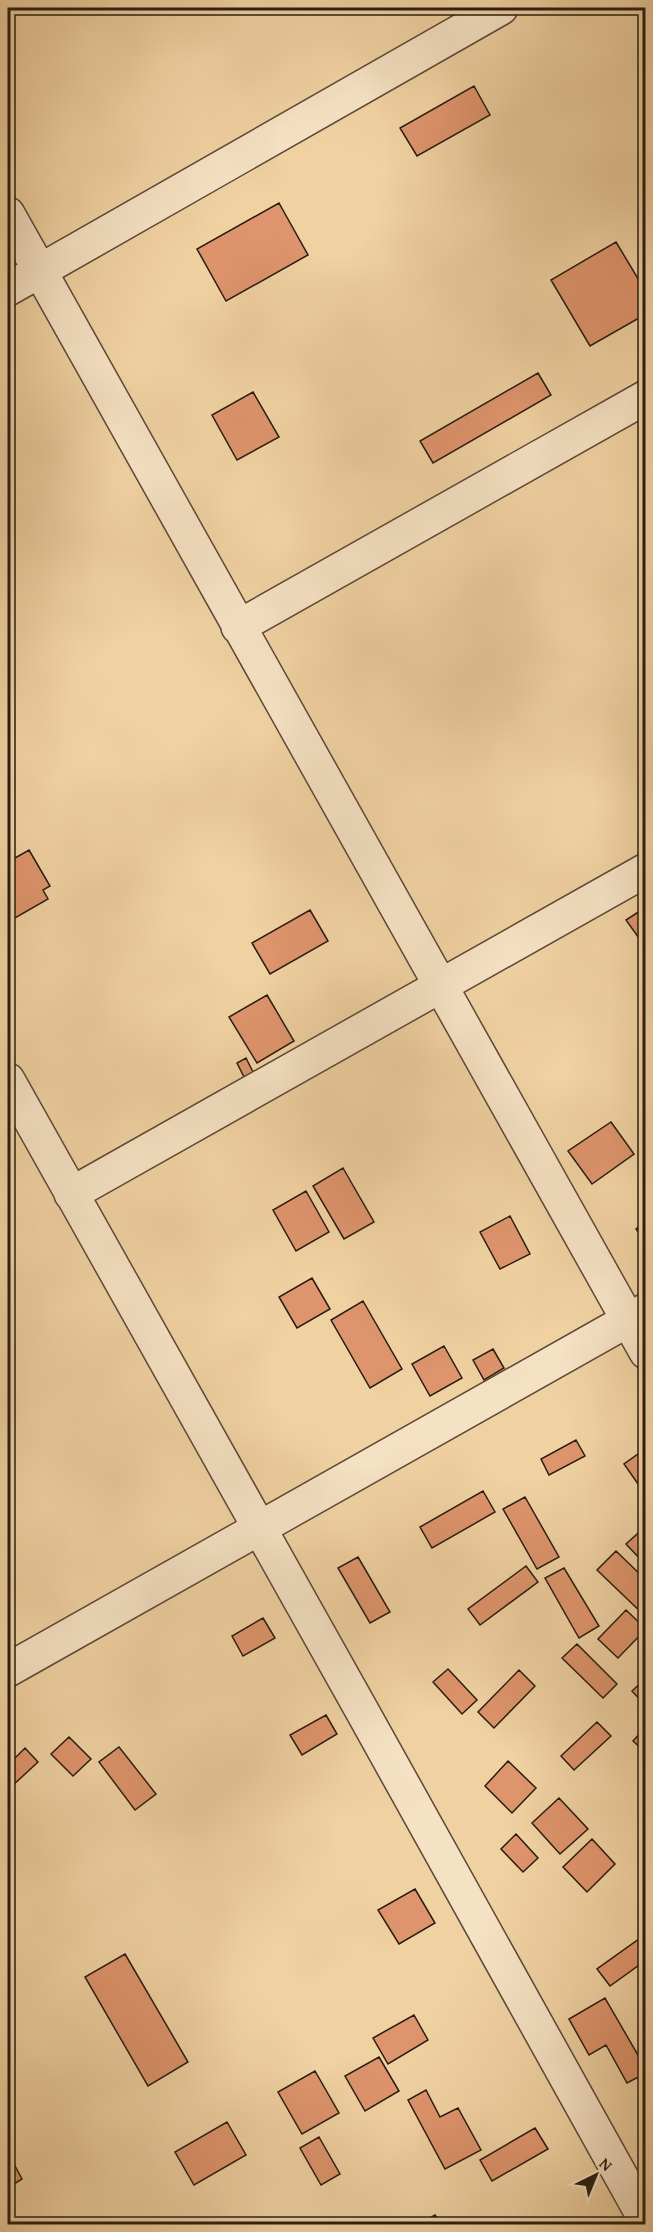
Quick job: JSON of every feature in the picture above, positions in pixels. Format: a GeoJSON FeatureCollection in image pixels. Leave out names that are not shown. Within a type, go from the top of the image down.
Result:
{"type":"FeatureCollection","features":[{"type":"Feature","properties":{"kind":"street"},"geometry":{"type":"LineString","coordinates":[[8,289],[501,8]]}},
{"type":"Feature","properties":{"kind":"street"},"geometry":{"type":"LineString","coordinates":[[8,214],[440,986],[636,1315],[645,1352]]}},
{"type":"Feature","properties":{"kind":"street"},"geometry":{"type":"LineString","coordinates":[[238,627],[645,397]]}},
{"type":"Feature","properties":{"kind":"street"},"geometry":{"type":"LineString","coordinates":[[72,1194],[645,870]]}},
{"type":"Feature","properties":{"kind":"street"},"geometry":{"type":"LineString","coordinates":[[8,1080],[645,2222]]}},
{"type":"Feature","properties":{"kind":"street"},"geometry":{"type":"LineString","coordinates":[[8,1670],[636,1315]]}},
{"type":"Feature","properties":{"kind":"building"},"geometry":{"type":"Polygon","coordinates":[[[474,86],[490,115],[417,156],[400,128],[474,86]]]}},
{"type":"Feature","properties":{"kind":"building"},"geometry":{"type":"Polygon","coordinates":[[[279,203],[308,255],[226,301],[197,249],[279,203]]]}},
{"type":"Feature","properties":{"kind":"building"},"geometry":{"type":"Polygon","coordinates":[[[616,242],[646,292],[646,314],[590,346],[551,280],[616,242]]]}},
{"type":"Feature","properties":{"kind":"building"},"geometry":{"type":"Polygon","coordinates":[[[538,373],[551,395],[433,463],[420,441],[538,373]]]}},
{"type":"Feature","properties":{"kind":"building"},"geometry":{"type":"Polygon","coordinates":[[[253,392],[279,437],[237,460],[212,415],[253,392]]]}},
{"type":"Feature","properties":{"kind":"building"},"geometry":{"type":"Polygon","coordinates":[[[29,850],[50,886],[43,890],[48,899],[8,922],[8,862],[29,850]]]}},
{"type":"Feature","properties":{"kind":"building"},"geometry":{"type":"Polygon","coordinates":[[[646,907],[646,948],[626,920],[646,907]]]}},
{"type":"Feature","properties":{"kind":"building"},"geometry":{"type":"Polygon","coordinates":[[[310,910],[328,941],[270,974],[252,943],[310,910]]]}},
{"type":"Feature","properties":{"kind":"building"},"geometry":{"type":"Polygon","coordinates":[[[267,995],[294,1041],[257,1063],[229,1017],[267,995]]]}},
{"type":"Feature","properties":{"kind":"building"},"geometry":{"type":"Polygon","coordinates":[[[246,1058],[254,1074],[245,1079],[237,1063],[246,1058]]]}},
{"type":"Feature","properties":{"kind":"building"},"geometry":{"type":"Polygon","coordinates":[[[611,1122],[634,1154],[592,1184],[568,1151],[611,1122]]]}},
{"type":"Feature","properties":{"kind":"building"},"geometry":{"type":"Polygon","coordinates":[[[343,1168],[374,1222],[344,1239],[313,1186],[343,1168]]]}},
{"type":"Feature","properties":{"kind":"building"},"geometry":{"type":"Polygon","coordinates":[[[306,1191],[329,1232],[296,1251],[273,1210],[306,1191]]]}},
{"type":"Feature","properties":{"kind":"building"},"geometry":{"type":"Polygon","coordinates":[[[510,1216],[530,1254],[500,1269],[480,1232],[510,1216]]]}},
{"type":"Feature","properties":{"kind":"building"},"geometry":{"type":"Polygon","coordinates":[[[646,1222],[646,1243],[636,1229],[646,1222]]]}},
{"type":"Feature","properties":{"kind":"building"},"geometry":{"type":"Polygon","coordinates":[[[312,1278],[330,1309],[297,1328],[279,1297],[312,1278]]]}},
{"type":"Feature","properties":{"kind":"building"},"geometry":{"type":"Polygon","coordinates":[[[363,1301],[402,1369],[370,1388],[331,1320],[363,1301]]]}},
{"type":"Feature","properties":{"kind":"building"},"geometry":{"type":"Polygon","coordinates":[[[444,1346],[462,1378],[430,1396],[412,1364],[444,1346]]]}},
{"type":"Feature","properties":{"kind":"building"},"geometry":{"type":"Polygon","coordinates":[[[493,1349],[504,1368],[484,1380],[473,1360],[493,1349]]]}},
{"type":"Feature","properties":{"kind":"building"},"geometry":{"type":"Polygon","coordinates":[[[576,1440],[585,1456],[549,1475],[541,1459],[576,1440]]]}},
{"type":"Feature","properties":{"kind":"building"},"geometry":{"type":"Polygon","coordinates":[[[638,1454],[646,1463],[646,1490],[643,1491],[624,1464],[638,1454]]]}},
{"type":"Feature","properties":{"kind":"building"},"geometry":{"type":"Polygon","coordinates":[[[483,1491],[495,1512],[432,1548],[420,1527],[483,1491]]]}},
{"type":"Feature","properties":{"kind":"building"},"geometry":{"type":"Polygon","coordinates":[[[525,1497],[559,1557],[537,1569],[503,1509],[525,1497]]]}},
{"type":"Feature","properties":{"kind":"building"},"geometry":{"type":"Polygon","coordinates":[[[646,1526],[646,1565],[626,1544],[646,1526]]]}},
{"type":"Feature","properties":{"kind":"building"},"geometry":{"type":"Polygon","coordinates":[[[616,1551],[646,1580],[646,1617],[597,1570],[616,1551]]]}},
{"type":"Feature","properties":{"kind":"building"},"geometry":{"type":"Polygon","coordinates":[[[358,1557],[390,1612],[370,1623],[338,1568],[358,1557]]]}},
{"type":"Feature","properties":{"kind":"building"},"geometry":{"type":"Polygon","coordinates":[[[526,1566],[538,1582],[480,1625],[468,1609],[526,1566]]]}},
{"type":"Feature","properties":{"kind":"building"},"geometry":{"type":"Polygon","coordinates":[[[564,1568],[599,1626],[579,1638],[545,1578],[564,1568]]]}},
{"type":"Feature","properties":{"kind":"building"},"geometry":{"type":"Polygon","coordinates":[[[626,1610],[646,1629],[618,1658],[598,1639],[626,1610]]]}},
{"type":"Feature","properties":{"kind":"building"},"geometry":{"type":"Polygon","coordinates":[[[263,1618],[275,1638],[243,1656],[232,1636],[263,1618]]]}},
{"type":"Feature","properties":{"kind":"building"},"geometry":{"type":"Polygon","coordinates":[[[577,1644],[617,1684],[603,1698],[562,1658],[577,1644]]]}},
{"type":"Feature","properties":{"kind":"building"},"geometry":{"type":"Polygon","coordinates":[[[448,1669],[477,1700],[462,1714],[433,1682],[448,1669]]]}},
{"type":"Feature","properties":{"kind":"building"},"geometry":{"type":"Polygon","coordinates":[[[519,1670],[535,1686],[494,1728],[478,1712],[519,1670]]]}},
{"type":"Feature","properties":{"kind":"building"},"geometry":{"type":"Polygon","coordinates":[[[646,1678],[646,1706],[632,1691],[646,1678]]]}},
{"type":"Feature","properties":{"kind":"building"},"geometry":{"type":"Polygon","coordinates":[[[326,1715],[337,1734],[302,1755],[290,1735],[326,1715]]]}},
{"type":"Feature","properties":{"kind":"building"},"geometry":{"type":"Polygon","coordinates":[[[597,1722],[611,1736],[574,1770],[561,1756],[597,1722]]]}},
{"type":"Feature","properties":{"kind":"building"},"geometry":{"type":"Polygon","coordinates":[[[646,1727],[646,1753],[633,1741],[646,1727]]]}},
{"type":"Feature","properties":{"kind":"building"},"geometry":{"type":"Polygon","coordinates":[[[69,1737],[91,1759],[73,1776],[51,1754],[69,1737]]]}},
{"type":"Feature","properties":{"kind":"building"},"geometry":{"type":"Polygon","coordinates":[[[119,1747],[156,1794],[135,1810],[99,1762],[119,1747]]]}},
{"type":"Feature","properties":{"kind":"building"},"geometry":{"type":"Polygon","coordinates":[[[25,1748],[38,1762],[11,1787],[8,1783],[8,1765],[25,1748]]]}},
{"type":"Feature","properties":{"kind":"building"},"geometry":{"type":"Polygon","coordinates":[[[508,1761],[536,1788],[512,1813],[485,1786],[508,1761]]]}},
{"type":"Feature","properties":{"kind":"building"},"geometry":{"type":"Polygon","coordinates":[[[559,1798],[588,1829],[560,1854],[532,1823],[559,1798]]]}},
{"type":"Feature","properties":{"kind":"building"},"geometry":{"type":"Polygon","coordinates":[[[516,1834],[538,1858],[523,1872],[501,1849],[516,1834]]]}},
{"type":"Feature","properties":{"kind":"building"},"geometry":{"type":"Polygon","coordinates":[[[592,1839],[615,1864],[587,1892],[563,1867],[592,1839]]]}},
{"type":"Feature","properties":{"kind":"building"},"geometry":{"type":"Polygon","coordinates":[[[415,1889],[435,1923],[399,1944],[378,1910],[415,1889]]]}},
{"type":"Feature","properties":{"kind":"building"},"geometry":{"type":"Polygon","coordinates":[[[646,1934],[646,1960],[610,1986],[597,1969],[646,1934]]]}},
{"type":"Feature","properties":{"kind":"building"},"geometry":{"type":"Polygon","coordinates":[[[125,1954],[188,2062],[148,2086],[85,1977],[125,1954]]]}},
{"type":"Feature","properties":{"kind":"building"},"geometry":{"type":"Polygon","coordinates":[[[605,1998],[646,2069],[646,2073],[627,2083],[606,2045],[589,2055],[569,2019],[605,1998]]]}},
{"type":"Feature","properties":{"kind":"building"},"geometry":{"type":"Polygon","coordinates":[[[414,2015],[428,2040],[388,2064],[373,2038],[414,2015]]]}},
{"type":"Feature","properties":{"kind":"building"},"geometry":{"type":"Polygon","coordinates":[[[379,2057],[399,2091],[365,2111],[345,2076],[379,2057]]]}},
{"type":"Feature","properties":{"kind":"building"},"geometry":{"type":"Polygon","coordinates":[[[315,2071],[339,2113],[302,2134],[278,2092],[315,2071]]]}},
{"type":"Feature","properties":{"kind":"building"},"geometry":{"type":"Polygon","coordinates":[[[426,2090],[440,2117],[458,2108],[481,2150],[445,2169],[408,2100],[426,2090]]]}},
{"type":"Feature","properties":{"kind":"building"},"geometry":{"type":"Polygon","coordinates":[[[227,2122],[246,2155],[194,2185],[175,2152],[227,2122]]]}},
{"type":"Feature","properties":{"kind":"building"},"geometry":{"type":"Polygon","coordinates":[[[535,2128],[548,2149],[492,2181],[480,2160],[535,2128]]]}},
{"type":"Feature","properties":{"kind":"building"},"geometry":{"type":"Polygon","coordinates":[[[319,2137],[340,2174],[321,2185],[300,2148],[319,2137]]]}},
{"type":"Feature","properties":{"kind":"building"},"geometry":{"type":"Polygon","coordinates":[[[8,2153],[22,2179],[8,2188],[8,2153]]]}},
{"type":"Feature","properties":{"kind":"building"},"geometry":{"type":"Polygon","coordinates":[[[435,2215],[441,2224],[419,2224],[435,2215]]]}}]}
